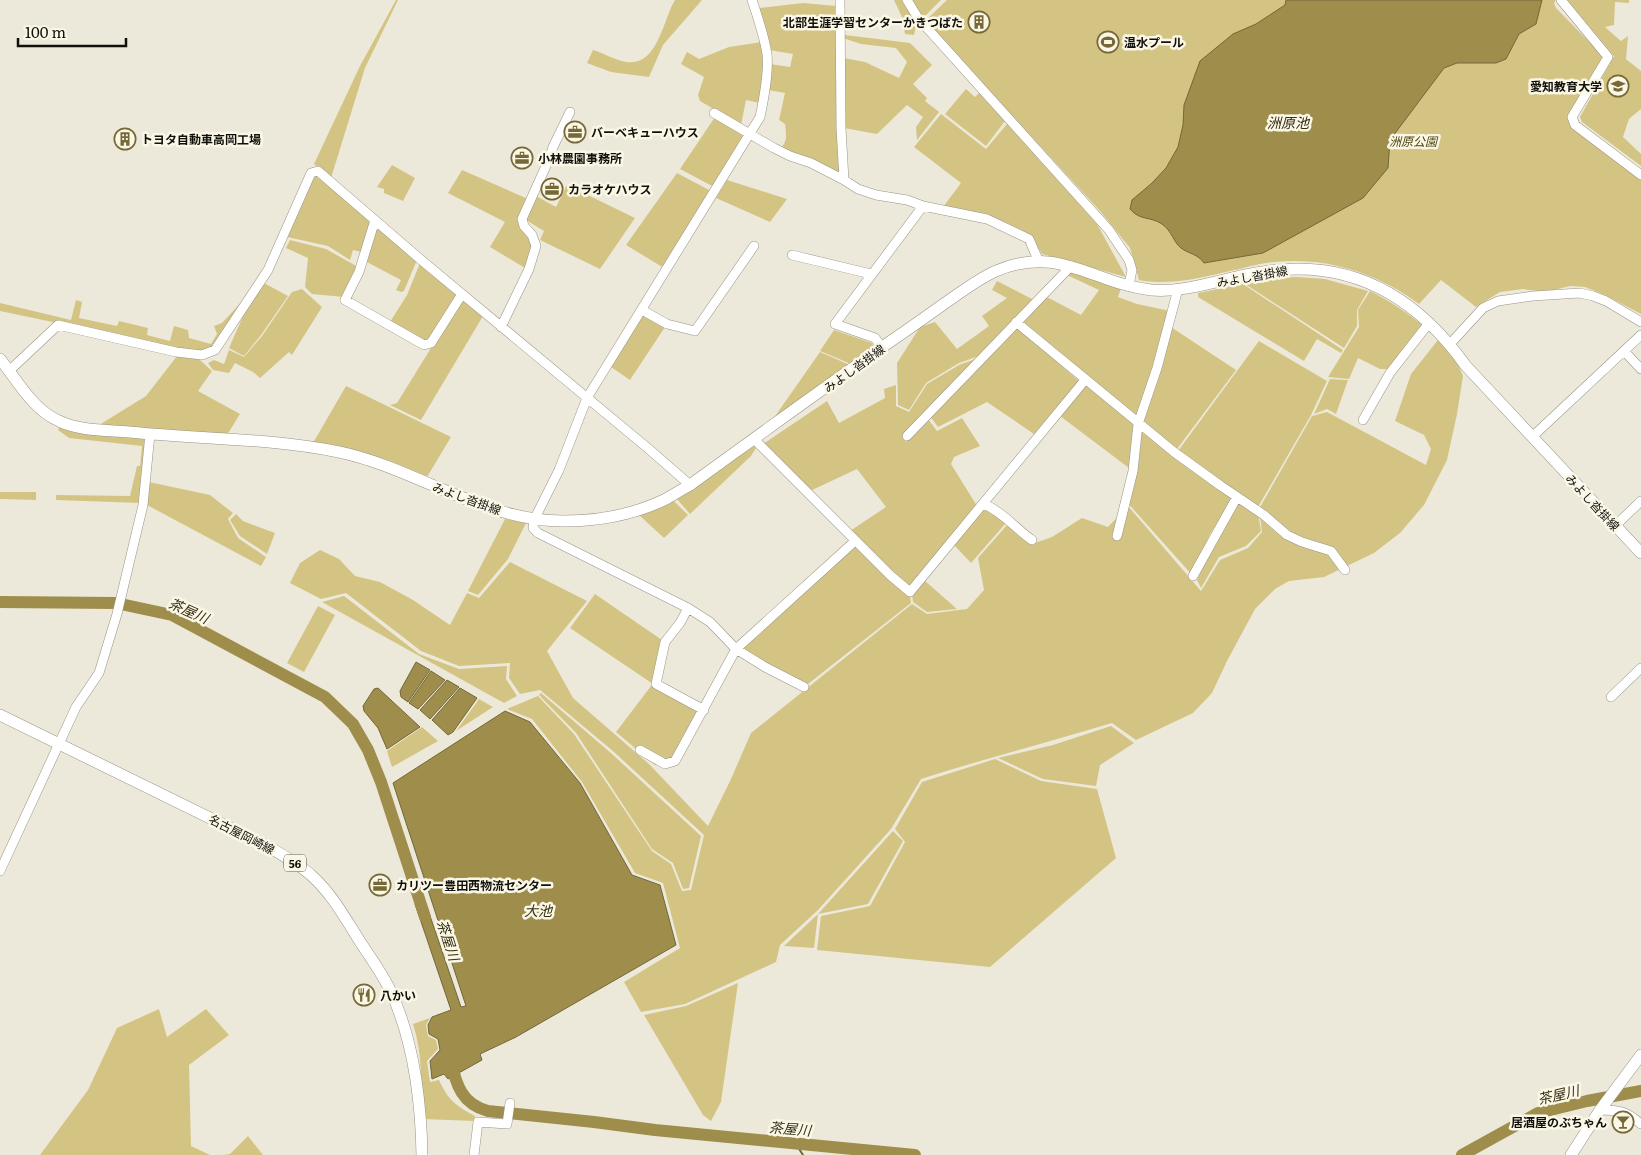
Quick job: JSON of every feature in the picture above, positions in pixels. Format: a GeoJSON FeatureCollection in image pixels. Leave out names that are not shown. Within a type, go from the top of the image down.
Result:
{"type":"FeatureCollection","features":[{"type":"Feature","properties":{"kind":"main road","name":"みよし沓掛線"},"geometry":{"type":"LineString","coordinates":[[0,359],[32,401],[46,414],[69,425],[150,434],[304,446],[341,453],[368,460],[490,509],[534,520],[564,522],[630,512],[663,500],[690,485],[882,347],[978,281],[1012,265],[1039,262],[1058,263],[1115,282],[1153,290],[1178,289],[1279,269],[1321,270],[1352,277],[1385,291],[1400,299],[1429,323],[1450,344],[1466,366],[1532,438],[1641,553]]}},
{"type":"Feature","properties":{"kind":"main road","name":"名古屋岡崎線"},"geometry":{"type":"LineString","coordinates":[[0,716],[265,845],[302,868],[324,888],[380,971],[404,1023],[413,1059],[420,1106],[422,1155]]}},
{"type":"Feature","properties":{"kind":"main road"},"geometry":{"type":"LineString","coordinates":[[1571,1155],[1600,1110],[1641,1055]]}},
{"type":"Feature","properties":{"kind":"street"},"geometry":{"type":"LineString","coordinates":[[752,0],[761,27],[767,56],[765,92],[760,117],[587,398],[559,470],[534,520],[533,528],[688,608],[710,622],[736,649],[765,667],[804,687]]}},
{"type":"Feature","properties":{"kind":"street"},"geometry":{"type":"LineString","coordinates":[[840,0],[841,128],[844,180]]}},
{"type":"Feature","properties":{"kind":"street"},"geometry":{"type":"LineString","coordinates":[[907,0],[918,18],[1109,230],[1129,260],[1132,270],[1129,285]]}},
{"type":"Feature","properties":{"kind":"street"},"geometry":{"type":"LineString","coordinates":[[1561,0],[1608,57],[1572,117],[1574,125],[1641,175]]}},
{"type":"Feature","properties":{"kind":"street"},"geometry":{"type":"LineString","coordinates":[[501,327],[529,269],[536,246],[532,235],[524,226],[522,219],[550,157],[553,146],[570,112]]}},
{"type":"Feature","properties":{"kind":"street"},"geometry":{"type":"LineString","coordinates":[[714,113],[790,156],[811,163],[858,189],[876,195],[907,200],[923,206],[987,219],[1029,239],[1039,262]]}},
{"type":"Feature","properties":{"kind":"street"},"geometry":{"type":"LineString","coordinates":[[9,371],[58,325],[176,352],[202,355],[215,350],[268,270],[311,173],[318,171],[690,485]]}},
{"type":"Feature","properties":{"kind":"street"},"geometry":{"type":"LineString","coordinates":[[882,347],[875,338],[835,324],[923,206]]}},
{"type":"Feature","properties":{"kind":"street"},"geometry":{"type":"LineString","coordinates":[[375,220],[358,272],[345,300],[424,344],[431,343],[462,294]]}},
{"type":"Feature","properties":{"kind":"street"},"geometry":{"type":"LineString","coordinates":[[642,310],[667,324],[695,331],[754,246]]}},
{"type":"Feature","properties":{"kind":"street"},"geometry":{"type":"LineString","coordinates":[[792,255],[871,274]]}},
{"type":"Feature","properties":{"kind":"street"},"geometry":{"type":"LineString","coordinates":[[907,436],[1071,266]]}},
{"type":"Feature","properties":{"kind":"street"},"geometry":{"type":"LineString","coordinates":[[1117,536],[1134,471],[1138,424],[1157,368],[1178,289]]}},
{"type":"Feature","properties":{"kind":"street"},"geometry":{"type":"LineString","coordinates":[[1450,344],[1483,308],[1498,300],[1580,293],[1606,301],[1641,322]]}},
{"type":"Feature","properties":{"kind":"street"},"geometry":{"type":"LineString","coordinates":[[1016,322],[1138,424],[1205,475],[1273,521],[1287,535],[1331,551],[1345,570]]}},
{"type":"Feature","properties":{"kind":"street"},"geometry":{"type":"LineString","coordinates":[[1363,420],[1390,373],[1429,323]]}},
{"type":"Feature","properties":{"kind":"street"},"geometry":{"type":"LineString","coordinates":[[1532,438],[1641,335]]}},
{"type":"Feature","properties":{"kind":"street"},"geometry":{"type":"LineString","coordinates":[[1624,351],[1641,368]]}},
{"type":"Feature","properties":{"kind":"street"},"geometry":{"type":"LineString","coordinates":[[754,439],[855,541],[910,592],[1085,380]]}},
{"type":"Feature","properties":{"kind":"street"},"geometry":{"type":"LineString","coordinates":[[0,871],[76,708],[99,673],[122,595],[143,505],[150,434]]}},
{"type":"Feature","properties":{"kind":"street"},"geometry":{"type":"LineString","coordinates":[[1193,576],[1237,496]]}},
{"type":"Feature","properties":{"kind":"street"},"geometry":{"type":"LineString","coordinates":[[1615,526],[1641,501]]}},
{"type":"Feature","properties":{"kind":"street"},"geometry":{"type":"LineString","coordinates":[[984,504],[992,507],[1032,540]]}},
{"type":"Feature","properties":{"kind":"street"},"geometry":{"type":"LineString","coordinates":[[640,750],[665,764],[675,761],[736,649],[855,541]]}},
{"type":"Feature","properties":{"kind":"street"},"geometry":{"type":"LineString","coordinates":[[688,608],[680,623],[665,642],[656,684],[704,710]]}},
{"type":"Feature","properties":{"kind":"street"},"geometry":{"type":"LineString","coordinates":[[1611,697],[1641,668]]}},
{"type":"Feature","properties":{"kind":"street"},"geometry":{"type":"LineString","coordinates":[[474,1155],[478,1122],[507,1124],[510,1103]]}},
{"type":"Feature","properties":{"kind":"street"},"geometry":{"type":"LineString","coordinates":[[1600,1110],[1626,1112],[1641,1124]]}},
{"type":"Feature","properties":{"kind":"green space"},"geometry":{"type":"Polygon","coordinates":[[[396,0],[398,0],[365,68],[331,178],[314,164],[360,66],[396,0]]]}},
{"type":"Feature","properties":{"kind":"green space"},"geometry":{"type":"Polygon","coordinates":[[[675,0],[702,0],[663,45],[649,77],[611,72],[587,63],[593,50],[626,62],[637,62],[645,57],[658,40],[675,0]]]}},
{"type":"Feature","properties":{"kind":"green space"},"geometry":{"type":"Polygon","coordinates":[[[844,0],[845,35],[910,43],[932,65],[913,84],[927,98],[925,101],[939,112],[917,140],[916,127],[923,117],[907,105],[877,134],[844,128],[844,58],[865,62],[899,78],[907,62],[896,48],[861,44],[843,38],[844,0]]]}},
{"type":"Feature","properties":{"kind":"green space"},"geometry":{"type":"Polygon","coordinates":[[[894,0],[904,0],[917,22],[914,35],[905,34],[902,17],[894,0]]]}},
{"type":"Feature","properties":{"kind":"green space"},"geometry":{"type":"Polygon","coordinates":[[[911,0],[941,0],[923,18],[911,0]]]}},
{"type":"Feature","properties":{"kind":"green space","name":"洲原公園"},"geometry":{"type":"Polygon","coordinates":[[[947,0],[1556,0],[1554,3],[1556,8],[1603,56],[1569,118],[1570,124],[1641,169],[1641,314],[1585,287],[1570,286],[1546,292],[1523,289],[1500,292],[1476,307],[1441,280],[1419,304],[1403,293],[1369,276],[1332,265],[1314,262],[1294,261],[1258,264],[1196,279],[1173,282],[1139,280],[1130,248],[1100,211],[925,21],[947,0]]]}},
{"type":"Feature","properties":{"kind":"green space","name":"愛知教育大学"},"geometry":{"type":"Polygon","coordinates":[[[1567,0],[1629,0],[1629,3],[1615,2],[1614,25],[1605,27],[1621,41],[1628,36],[1626,59],[1641,71],[1641,109],[1629,119],[1623,137],[1641,154],[1641,166],[1582,122],[1580,117],[1614,56],[1567,0]]]}},
{"type":"Feature","properties":{"kind":"green space"},"geometry":{"type":"Polygon","coordinates":[[[803,3],[836,6],[841,176],[781,148],[785,143],[786,137],[785,124],[779,120],[785,93],[768,90],[770,64],[790,67],[793,54],[769,50],[759,8],[803,3]]]}},
{"type":"Feature","properties":{"kind":"green space"},"geometry":{"type":"Polygon","coordinates":[[[762,42],[764,72],[759,103],[746,100],[741,125],[700,101],[698,95],[704,77],[681,64],[687,52],[699,59],[729,47],[762,42]]]}},
{"type":"Feature","properties":{"kind":"green space"},"geometry":{"type":"Polygon","coordinates":[[[966,89],[975,97],[980,92],[1005,121],[986,146],[945,114],[966,89]]]}},
{"type":"Feature","properties":{"kind":"green space"},"geometry":{"type":"Polygon","coordinates":[[[941,114],[986,149],[1007,124],[1097,224],[1126,277],[1042,254],[1032,238],[943,207],[961,183],[914,147],[941,114]]]}},
{"type":"Feature","properties":{"kind":"green space"},"geometry":{"type":"Polygon","coordinates":[[[715,117],[747,135],[714,187],[680,169],[715,117]]]}},
{"type":"Feature","properties":{"kind":"green space"},"geometry":{"type":"Polygon","coordinates":[[[392,165],[415,178],[403,201],[384,193],[384,189],[377,187],[392,165]]]}},
{"type":"Feature","properties":{"kind":"green space"},"geometry":{"type":"Polygon","coordinates":[[[462,170],[528,199],[519,218],[530,237],[533,247],[525,268],[490,247],[505,222],[448,193],[462,170]]]}},
{"type":"Feature","properties":{"kind":"green space"},"geometry":{"type":"Polygon","coordinates":[[[677,173],[711,191],[664,268],[626,245],[677,173]]]}},
{"type":"Feature","properties":{"kind":"green space"},"geometry":{"type":"Polygon","coordinates":[[[317,175],[371,222],[361,252],[353,250],[350,260],[328,246],[287,237],[314,176],[317,175]]]}},
{"type":"Feature","properties":{"kind":"green space"},"geometry":{"type":"Polygon","coordinates":[[[727,180],[787,199],[770,222],[716,198],[727,180]]]}},
{"type":"Feature","properties":{"kind":"green space"},"geometry":{"type":"Polygon","coordinates":[[[567,185],[635,218],[600,269],[540,240],[544,231],[526,220],[536,196],[556,207],[567,185]]]}},
{"type":"Feature","properties":{"kind":"green space"},"geometry":{"type":"Polygon","coordinates":[[[376,225],[417,260],[404,291],[396,290],[401,280],[365,261],[376,225]]]}},
{"type":"Feature","properties":{"kind":"green space"},"geometry":{"type":"Polygon","coordinates":[[[290,240],[326,249],[358,267],[344,297],[312,294],[305,287],[308,258],[286,248],[290,240]]]}},
{"type":"Feature","properties":{"kind":"green space"},"geometry":{"type":"Polygon","coordinates":[[[420,263],[458,295],[429,340],[424,342],[390,322],[407,295],[420,263]]]}},
{"type":"Feature","properties":{"kind":"green space"},"geometry":{"type":"Polygon","coordinates":[[[1072,270],[1121,288],[1118,297],[1137,304],[1170,311],[1155,367],[1137,417],[1020,322],[1045,296],[1081,315],[1099,290],[1067,275],[1072,270]]]}},
{"type":"Feature","properties":{"kind":"green space"},"geometry":{"type":"Polygon","coordinates":[[[1273,278],[1325,279],[1368,291],[1357,310],[1357,326],[1344,348],[1245,284],[1273,278]]]}},
{"type":"Feature","properties":{"kind":"green space"},"geometry":{"type":"Polygon","coordinates":[[[997,281],[1034,300],[979,356],[959,363],[926,383],[909,410],[898,405],[897,363],[920,327],[935,322],[957,349],[989,326],[982,316],[1007,298],[992,290],[997,281]]]}},
{"type":"Feature","properties":{"kind":"green space"},"geometry":{"type":"Polygon","coordinates":[[[264,283],[288,296],[244,356],[229,348],[248,305],[264,283]]]}},
{"type":"Feature","properties":{"kind":"green space"},"geometry":{"type":"Polygon","coordinates":[[[1243,284],[1343,350],[1341,353],[1317,339],[1304,361],[1198,297],[1198,293],[1243,284]]]}},
{"type":"Feature","properties":{"kind":"green space"},"geometry":{"type":"Polygon","coordinates":[[[302,289],[322,307],[292,355],[289,352],[260,378],[253,372],[235,363],[229,373],[213,370],[208,363],[214,360],[224,364],[229,350],[244,357],[262,336],[292,292],[302,289]]]}},
{"type":"Feature","properties":{"kind":"green space"},"geometry":{"type":"Polygon","coordinates":[[[1370,291],[1398,307],[1424,326],[1389,369],[1380,369],[1358,358],[1349,379],[1328,377],[1359,327],[1358,310],[1370,291]]]}},
{"type":"Feature","properties":{"kind":"green space"},"geometry":{"type":"Polygon","coordinates":[[[246,297],[214,348],[201,353],[0,311],[0,303],[71,320],[76,300],[82,302],[79,318],[117,326],[119,321],[148,328],[147,335],[170,341],[174,326],[188,330],[189,338],[211,344],[217,334],[214,326],[222,323],[246,297]]]}},
{"type":"Feature","properties":{"kind":"green space"},"geometry":{"type":"Polygon","coordinates":[[[462,298],[483,316],[421,420],[390,405],[397,403],[462,298]]]}},
{"type":"Feature","properties":{"kind":"green space"},"geometry":{"type":"Polygon","coordinates":[[[642,315],[665,327],[630,380],[611,367],[642,315]]]}},
{"type":"Feature","properties":{"kind":"green space"},"geometry":{"type":"Polygon","coordinates":[[[1016,327],[1079,381],[1034,434],[987,402],[938,427],[930,416],[1016,327]]]}},
{"type":"Feature","properties":{"kind":"green space"},"geometry":{"type":"Polygon","coordinates":[[[1171,327],[1236,370],[1177,449],[1141,422],[1171,327]]]}},
{"type":"Feature","properties":{"kind":"green space"},"geometry":{"type":"Polygon","coordinates":[[[834,330],[872,343],[874,347],[851,364],[820,351],[834,330]]]}},
{"type":"Feature","properties":{"kind":"green space"},"geometry":{"type":"Polygon","coordinates":[[[1438,340],[1457,362],[1463,376],[1457,414],[1447,460],[1424,505],[1400,533],[1374,553],[1324,577],[1289,581],[1275,589],[1255,609],[1212,693],[1193,713],[1136,740],[1112,723],[921,779],[891,829],[818,910],[780,945],[776,962],[685,1004],[641,1012],[624,982],[680,948],[663,883],[635,873],[582,782],[532,719],[507,709],[538,696],[574,734],[652,851],[671,864],[682,891],[691,890],[704,835],[614,752],[540,690],[520,694],[509,678],[510,663],[459,666],[421,651],[346,593],[321,599],[290,583],[300,563],[320,550],[339,559],[355,576],[380,582],[413,600],[450,625],[467,593],[479,598],[510,562],[587,601],[547,651],[573,698],[649,764],[708,826],[751,733],[912,604],[927,614],[967,609],[984,590],[978,558],[1007,525],[1032,544],[1052,537],[1082,518],[1108,527],[1128,506],[1201,591],[1220,560],[1248,548],[1262,532],[1259,509],[1312,416],[1327,412],[1426,465],[1431,449],[1424,435],[1395,421],[1411,374],[1438,340]]]}},
{"type":"Feature","properties":{"kind":"green space"},"geometry":{"type":"Polygon","coordinates":[[[1259,341],[1327,381],[1311,415],[1258,507],[1178,451],[1259,341]]]}},
{"type":"Feature","properties":{"kind":"green space"},"geometry":{"type":"Polygon","coordinates":[[[820,352],[850,365],[771,422],[820,352]]]}},
{"type":"Feature","properties":{"kind":"green space"},"geometry":{"type":"Polygon","coordinates":[[[177,356],[199,359],[212,371],[198,391],[240,414],[227,435],[99,425],[146,396],[177,356]]]}},
{"type":"Feature","properties":{"kind":"green space"},"geometry":{"type":"Polygon","coordinates":[[[978,358],[903,436],[906,442],[928,419],[937,431],[962,418],[980,446],[954,457],[951,464],[977,506],[910,588],[850,531],[886,507],[857,469],[810,491],[763,444],[827,401],[839,423],[885,398],[884,389],[896,385],[896,406],[909,412],[927,384],[959,365],[978,358]]]}},
{"type":"Feature","properties":{"kind":"green space"},"geometry":{"type":"Polygon","coordinates":[[[1330,379],[1348,380],[1336,414],[1327,409],[1314,414],[1330,379]]]}},
{"type":"Feature","properties":{"kind":"green space"},"geometry":{"type":"Polygon","coordinates":[[[1085,385],[1134,424],[1129,468],[1060,416],[1085,385]]]}},
{"type":"Feature","properties":{"kind":"green space"},"geometry":{"type":"Polygon","coordinates":[[[346,386],[451,437],[427,477],[363,452],[313,443],[346,386]]]}},
{"type":"Feature","properties":{"kind":"green space"},"geometry":{"type":"Polygon","coordinates":[[[60,426],[147,438],[141,503],[56,500],[56,495],[130,496],[137,466],[140,466],[142,446],[69,438],[58,430],[60,426]]]}},
{"type":"Feature","properties":{"kind":"green space"},"geometry":{"type":"Polygon","coordinates":[[[1140,427],[1234,497],[1210,534],[1192,575],[1126,501],[1140,427]]]}},
{"type":"Feature","properties":{"kind":"green space"},"geometry":{"type":"Polygon","coordinates":[[[753,445],[756,448],[751,456],[690,514],[676,498],[753,445]]]}},
{"type":"Feature","properties":{"kind":"green space"},"geometry":{"type":"Polygon","coordinates":[[[149,482],[210,495],[233,513],[228,519],[238,538],[266,557],[261,566],[147,505],[149,482]]]}},
{"type":"Feature","properties":{"kind":"green space"},"geometry":{"type":"Polygon","coordinates":[[[0,492],[36,492],[36,500],[0,499],[0,492]]]}},
{"type":"Feature","properties":{"kind":"green space"},"geometry":{"type":"Polygon","coordinates":[[[673,500],[688,515],[664,538],[639,515],[673,500]]]}},
{"type":"Feature","properties":{"kind":"green space"},"geometry":{"type":"Polygon","coordinates":[[[1238,500],[1258,513],[1261,531],[1246,546],[1219,557],[1201,588],[1197,580],[1211,547],[1238,500]]]}},
{"type":"Feature","properties":{"kind":"green space"},"geometry":{"type":"Polygon","coordinates":[[[985,507],[1006,523],[971,563],[954,545],[985,507]]]}},
{"type":"Feature","properties":{"kind":"green space"},"geometry":{"type":"Polygon","coordinates":[[[236,514],[243,521],[275,533],[267,554],[240,536],[230,520],[236,514]]]}},
{"type":"Feature","properties":{"kind":"green space"},"geometry":{"type":"Polygon","coordinates":[[[505,519],[526,523],[508,559],[478,595],[468,591],[505,519]]]}},
{"type":"Feature","properties":{"kind":"green space"},"geometry":{"type":"Polygon","coordinates":[[[856,546],[910,595],[911,603],[808,684],[767,664],[743,649],[856,546]]]}},
{"type":"Feature","properties":{"kind":"green space"},"geometry":{"type":"Polygon","coordinates":[[[924,580],[957,609],[927,612],[913,602],[912,594],[924,580]]]}},
{"type":"Feature","properties":{"kind":"green space"},"geometry":{"type":"Polygon","coordinates":[[[595,594],[662,640],[653,684],[570,628],[595,594]]]}},
{"type":"Feature","properties":{"kind":"green space"},"geometry":{"type":"Polygon","coordinates":[[[344,596],[419,654],[459,669],[507,666],[506,679],[517,696],[504,703],[322,602],[344,596]]]}},
{"type":"Feature","properties":{"kind":"green space"},"geometry":{"type":"Polygon","coordinates":[[[318,606],[335,615],[304,672],[287,663],[318,606]]]}},
{"type":"Feature","properties":{"kind":"green space"},"geometry":{"type":"Polygon","coordinates":[[[651,686],[700,711],[672,759],[655,765],[616,732],[651,686]]]}},
{"type":"Feature","properties":{"kind":"green space"},"geometry":{"type":"Polygon","coordinates":[[[541,693],[612,754],[701,836],[689,888],[683,889],[673,863],[652,849],[576,733],[539,695],[541,693]]]}},
{"type":"Feature","properties":{"kind":"green space"},"geometry":{"type":"Polygon","coordinates":[[[479,699],[493,707],[456,731],[479,699]]]}},
{"type":"Feature","properties":{"kind":"green space"},"geometry":{"type":"Polygon","coordinates":[[[1111,726],[1134,743],[1100,765],[1096,786],[1043,779],[998,758],[1053,745],[1111,726]]]}},
{"type":"Feature","properties":{"kind":"green space"},"geometry":{"type":"Polygon","coordinates":[[[422,727],[438,741],[392,767],[387,751],[422,727]]]}},
{"type":"Feature","properties":{"kind":"green space"},"geometry":{"type":"Polygon","coordinates":[[[995,759],[1041,781],[1097,789],[1116,858],[990,967],[817,950],[821,916],[870,906],[905,842],[895,829],[922,782],[995,759]]]}},
{"type":"Feature","properties":{"kind":"green space"},"geometry":{"type":"Polygon","coordinates":[[[893,831],[903,841],[868,904],[818,914],[893,831]]]}},
{"type":"Feature","properties":{"kind":"green space"},"geometry":{"type":"Polygon","coordinates":[[[818,914],[814,948],[784,946],[818,914]]]}},
{"type":"Feature","properties":{"kind":"green space"},"geometry":{"type":"Polygon","coordinates":[[[738,983],[721,1102],[711,1121],[703,1115],[644,1015],[686,1006],[738,983]]]}},
{"type":"Feature","properties":{"kind":"green space"},"geometry":{"type":"Polygon","coordinates":[[[159,1009],[167,1037],[206,1009],[229,1035],[189,1065],[191,1146],[210,1155],[40,1155],[88,1090],[117,1028],[159,1009]]]}},
{"type":"Feature","properties":{"kind":"green space"},"geometry":{"type":"Polygon","coordinates":[[[430,1018],[426,1025],[428,1036],[436,1040],[438,1049],[427,1061],[430,1082],[439,1080],[450,1098],[457,1105],[475,1116],[475,1121],[422,1119],[420,1059],[413,1024],[430,1018]]]}},
{"type":"Feature","properties":{"kind":"green space"},"geometry":{"type":"Polygon","coordinates":[[[248,1136],[263,1155],[223,1155],[230,1154],[248,1136]]]}},
{"type":"Feature","properties":{"kind":"water","name":"洲原池"},"geometry":{"type":"Polygon","coordinates":[[[1286,0],[1542,0],[1536,24],[1519,34],[1506,59],[1496,63],[1457,63],[1444,68],[1390,140],[1388,168],[1363,198],[1263,253],[1204,263],[1179,246],[1162,224],[1134,213],[1130,209],[1132,200],[1166,168],[1178,147],[1183,125],[1184,105],[1200,61],[1233,34],[1256,24],[1285,5],[1286,0]]]}},
{"type":"Feature","properties":{"kind":"water"},"geometry":{"type":"Polygon","coordinates":[[[416,662],[430,670],[408,702],[401,697],[400,691],[416,662]]]}},
{"type":"Feature","properties":{"kind":"water"},"geometry":{"type":"Polygon","coordinates":[[[431,671],[445,680],[418,709],[409,703],[431,671]]]}},
{"type":"Feature","properties":{"kind":"water"},"geometry":{"type":"Polygon","coordinates":[[[447,680],[459,687],[430,719],[420,710],[447,680]]]}},
{"type":"Feature","properties":{"kind":"water"},"geometry":{"type":"Polygon","coordinates":[[[378,688],[420,727],[387,749],[378,728],[364,711],[363,706],[374,689],[378,688]]]}},
{"type":"Feature","properties":{"kind":"water"},"geometry":{"type":"Polygon","coordinates":[[[460,688],[477,698],[453,732],[448,735],[432,720],[460,688]]]}},
{"type":"Feature","properties":{"kind":"water","name":"大池"},"geometry":{"type":"Polygon","coordinates":[[[505,711],[530,722],[580,783],[632,875],[660,885],[676,945],[516,1037],[480,1054],[482,1060],[448,1079],[444,1074],[432,1079],[430,1061],[440,1050],[438,1039],[429,1034],[428,1025],[432,1017],[451,1010],[415,904],[425,901],[461,1007],[466,1006],[393,783],[505,711]]]}},
{"type":"Feature","properties":{"kind":"waterway","name":"茶屋川"},"geometry":{"type":"LineString","coordinates":[[0,602],[116,603],[172,615],[325,697],[353,724],[368,750],[381,782],[425,917]]}},
{"type":"Feature","properties":{"kind":"waterway","name":"茶屋川"},"geometry":{"type":"LineString","coordinates":[[451,1061],[458,1086],[466,1098],[472,1104],[488,1111],[655,1130],[915,1155]]}},
{"type":"Feature","properties":{"kind":"waterway","name":"茶屋川"},"geometry":{"type":"LineString","coordinates":[[1462,1155],[1538,1113],[1587,1101],[1641,1091]]}},
{"type":"Feature","properties":{"kind":"waterway"},"geometry":{"type":"LineString","coordinates":[[796,1144],[803,1155]]}},
{"type":"Feature","properties":{"kind":"place","name":"北部生涯学習センターかきつばた"},"geometry":{"type":"Point","coordinates":[979,22]}},
{"type":"Feature","properties":{"kind":"place","name":"温水プール"},"geometry":{"type":"Point","coordinates":[1108,42]}},
{"type":"Feature","properties":{"kind":"place","name":"愛知教育大学"},"geometry":{"type":"Point","coordinates":[1618,86]}},
{"type":"Feature","properties":{"kind":"place","name":"バーベキューハウス"},"geometry":{"type":"Point","coordinates":[575,132]}},
{"type":"Feature","properties":{"kind":"place","name":"トヨタ自動車高岡工場"},"geometry":{"type":"Point","coordinates":[125,139]}},
{"type":"Feature","properties":{"kind":"place","name":"小林農園事務所"},"geometry":{"type":"Point","coordinates":[522,158]}},
{"type":"Feature","properties":{"kind":"place","name":"カラオケハウス"},"geometry":{"type":"Point","coordinates":[552,189]}},
{"type":"Feature","properties":{"kind":"place","name":"カリツー豊田西物流センター"},"geometry":{"type":"Point","coordinates":[380,885]}},
{"type":"Feature","properties":{"kind":"place","name":"八かい"},"geometry":{"type":"Point","coordinates":[364,995]}},
{"type":"Feature","properties":{"kind":"place","name":"居酒屋のぶちゃん"},"geometry":{"type":"Point","coordinates":[1623,1122]}}]}
